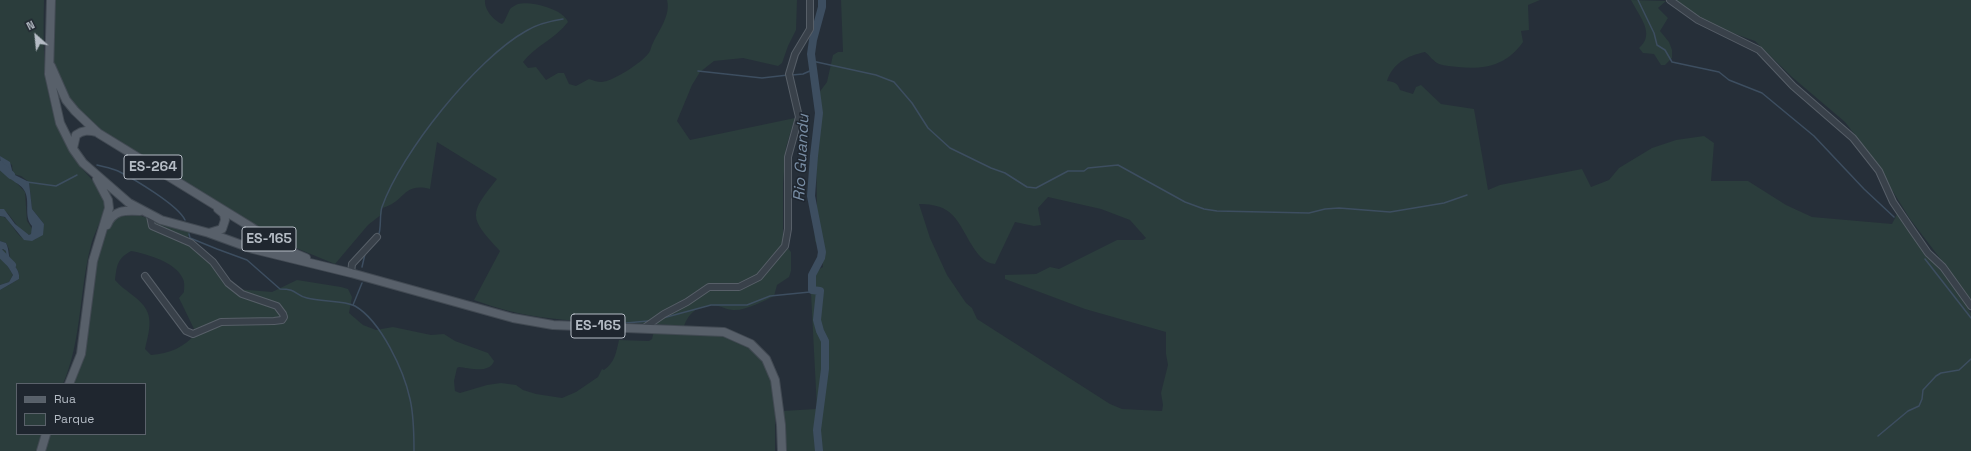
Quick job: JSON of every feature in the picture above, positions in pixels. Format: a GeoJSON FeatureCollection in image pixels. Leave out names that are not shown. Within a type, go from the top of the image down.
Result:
{"type":"FeatureCollection","features":[{"type":"Feature","properties":{"kind":"main road","name":"ES-264"},"geometry":{"type":"LineString","coordinates":[[51,0],[48,60],[49,74],[60,123],[73,149],[83,163],[95,175],[129,203],[150,216],[209,233]]}},
{"type":"Feature","properties":{"kind":"main road","name":"ES-264"},"geometry":{"type":"LineString","coordinates":[[48,60],[66,100],[98,133],[208,200]]}},
{"type":"Feature","properties":{"kind":"main road"},"geometry":{"type":"LineString","coordinates":[[73,149],[73,140],[81,131],[89,130],[98,133]]}},
{"type":"Feature","properties":{"kind":"main road"},"geometry":{"type":"LineString","coordinates":[[69,383],[81,354],[93,262],[108,208],[108,200],[95,175]]}},
{"type":"Feature","properties":{"kind":"main road"},"geometry":{"type":"LineString","coordinates":[[208,200],[224,214],[225,220],[222,229],[209,233]]}},
{"type":"Feature","properties":{"kind":"main road","name":"ES-165"},"geometry":{"type":"LineString","coordinates":[[208,200],[282,248],[333,269]]}},
{"type":"Feature","properties":{"kind":"main road"},"geometry":{"type":"LineString","coordinates":[[93,262],[110,219],[116,213],[124,210],[142,211]]}},
{"type":"Feature","properties":{"kind":"main road","name":"ES-165"},"geometry":{"type":"LineString","coordinates":[[209,233],[252,249],[351,273],[472,307],[526,320],[553,325],[724,332],[751,344],[766,359],[775,380],[781,425],[782,451]]}},
{"type":"Feature","properties":{"kind":"main road"},"geometry":{"type":"LineString","coordinates":[[41,451],[46,435]]}},
{"type":"Feature","properties":{"kind":"street"},"geometry":{"type":"LineString","coordinates":[[644,328],[709,287],[739,287],[759,277],[785,246],[788,230],[788,157],[798,117],[789,75],[795,54],[810,29],[810,0]]}},
{"type":"Feature","properties":{"kind":"street"},"geometry":{"type":"LineString","coordinates":[[1670,0],[1698,20],[1759,50],[1793,86],[1854,138],[1879,171],[1893,202],[1928,253],[1943,267],[1971,306]]}},
{"type":"Feature","properties":{"kind":"street"},"geometry":{"type":"LineString","coordinates":[[145,276],[186,331],[192,334],[221,322],[274,321],[282,320],[284,318],[277,306],[242,294],[228,283],[213,262],[191,243],[152,226],[150,216]]}},
{"type":"Feature","properties":{"kind":"street"},"geometry":{"type":"LineString","coordinates":[[351,273],[352,264],[377,237]]}},
{"type":"Feature","properties":{"kind":"green space"},"geometry":{"type":"Polygon","coordinates":[[[0,0],[44,0],[44,57],[53,112],[59,130],[68,147],[78,163],[100,190],[104,199],[104,210],[91,245],[87,262],[74,350],[63,383],[16,383],[16,435],[41,435],[37,451],[0,451],[0,290],[19,279],[19,273],[10,258],[9,249],[6,243],[0,241],[0,216],[9,221],[19,235],[29,240],[36,239],[44,224],[32,209],[29,182],[21,176],[13,174],[12,165],[0,156],[0,0]]]}},
{"type":"Feature","properties":{"kind":"green space"},"geometry":{"type":"Polygon","coordinates":[[[54,0],[485,0],[486,7],[490,14],[495,20],[502,24],[510,9],[515,5],[524,3],[538,5],[560,13],[568,22],[557,33],[533,51],[523,62],[528,68],[536,67],[546,80],[558,73],[564,73],[569,84],[576,86],[589,79],[601,82],[612,79],[644,58],[650,51],[666,17],[668,6],[667,0],[797,0],[796,30],[782,63],[778,66],[743,58],[714,61],[700,72],[692,85],[677,121],[690,140],[795,118],[786,147],[783,184],[783,242],[791,252],[791,271],[789,277],[777,285],[774,296],[738,310],[731,310],[712,305],[701,307],[692,312],[684,326],[552,319],[509,311],[474,300],[500,251],[482,230],[476,215],[477,208],[481,200],[497,179],[437,142],[430,189],[414,188],[409,190],[396,202],[382,208],[382,214],[368,225],[335,264],[296,248],[242,218],[94,126],[68,99],[53,62],[54,0]]]}},
{"type":"Feature","properties":{"kind":"green space"},"geometry":{"type":"Polygon","coordinates":[[[841,0],[1540,0],[1528,5],[1529,30],[1521,31],[1523,42],[1517,50],[1503,61],[1477,68],[1446,66],[1435,62],[1425,52],[1402,61],[1393,69],[1387,81],[1398,85],[1400,90],[1413,94],[1416,87],[1421,85],[1441,104],[1474,109],[1488,190],[1500,185],[1582,169],[1591,187],[1609,180],[1619,168],[1652,148],[1676,140],[1704,136],[1714,143],[1711,181],[1748,181],[1786,205],[1812,217],[1892,224],[1898,212],[1911,232],[1952,283],[1971,313],[1971,451],[783,451],[782,411],[817,409],[810,274],[823,267],[821,252],[815,241],[814,226],[817,206],[816,150],[820,124],[818,94],[827,82],[833,55],[838,52],[843,52],[841,0]],[[1048,197],[1038,208],[1041,225],[1034,226],[1015,222],[995,264],[987,262],[980,257],[953,215],[940,207],[919,204],[930,238],[947,275],[966,303],[972,308],[977,319],[1110,404],[1122,409],[1162,411],[1163,405],[1161,393],[1168,365],[1166,354],[1166,332],[1085,309],[1005,279],[1005,275],[1036,274],[1050,267],[1059,269],[1117,240],[1143,240],[1146,238],[1130,220],[1101,209],[1048,197]]]}},
{"type":"Feature","properties":{"kind":"green space"},"geometry":{"type":"Polygon","coordinates":[[[1631,0],[1666,1],[1658,8],[1668,18],[1660,31],[1669,42],[1672,50],[1672,58],[1665,65],[1661,65],[1654,54],[1643,53],[1639,48],[1644,43],[1646,31],[1642,19],[1631,0]]]}},
{"type":"Feature","properties":{"kind":"green space"},"geometry":{"type":"Polygon","coordinates":[[[1673,0],[1971,0],[1971,304],[1952,274],[1910,219],[1869,153],[1845,122],[1792,77],[1755,41],[1727,31],[1693,14],[1673,0]]]}},
{"type":"Feature","properties":{"kind":"green space"},"geometry":{"type":"Polygon","coordinates":[[[0,165],[25,192],[27,221],[33,230],[30,235],[21,230],[4,210],[0,209],[0,165]]]}},
{"type":"Feature","properties":{"kind":"green space"},"geometry":{"type":"Polygon","coordinates":[[[127,210],[161,224],[191,231],[186,240],[236,289],[272,292],[297,280],[341,287],[348,289],[352,297],[349,313],[363,325],[376,330],[393,327],[431,335],[444,334],[455,341],[488,353],[494,361],[488,368],[457,368],[454,381],[455,391],[460,393],[487,385],[501,383],[516,385],[523,390],[536,394],[562,398],[576,392],[598,377],[602,369],[604,370],[611,364],[616,353],[619,340],[649,341],[652,339],[654,331],[722,334],[752,350],[764,364],[772,381],[775,404],[775,451],[42,451],[47,435],[146,435],[146,383],[70,383],[77,370],[89,288],[107,225],[127,210]],[[131,251],[126,254],[118,263],[115,280],[139,300],[148,312],[150,325],[145,349],[151,355],[176,349],[192,338],[196,333],[179,298],[184,292],[184,281],[179,273],[168,263],[131,251]]]}},
{"type":"Feature","properties":{"kind":"green space"},"geometry":{"type":"Polygon","coordinates":[[[2,249],[6,251],[7,265],[13,275],[9,282],[0,285],[0,251],[2,249]]]}},
{"type":"Feature","properties":{"kind":"water"},"geometry":{"type":"Polygon","coordinates":[[[0,156],[10,162],[13,174],[29,182],[32,209],[44,224],[43,235],[32,241],[24,240],[5,217],[0,216],[0,209],[4,209],[15,224],[29,235],[31,234],[32,226],[29,222],[27,213],[26,194],[21,187],[9,178],[2,166],[0,156]]]}},
{"type":"Feature","properties":{"kind":"water"},"geometry":{"type":"Polygon","coordinates":[[[0,241],[6,243],[8,247],[10,259],[18,270],[19,279],[0,290],[0,285],[9,282],[13,275],[7,265],[6,251],[3,249],[0,251],[0,241]]]}},
{"type":"Feature","properties":{"kind":"waterway","name":"Rio Guandu"},"geometry":{"type":"LineString","coordinates":[[819,451],[817,430],[825,369],[825,341],[817,320],[820,291],[812,290],[812,275],[821,258],[822,252],[811,196],[819,113],[811,54],[813,40],[822,7],[822,0]]}},
{"type":"Feature","properties":{"kind":"waterway"},"geometry":{"type":"LineString","coordinates":[[1638,0],[1654,33],[1657,45],[1665,50],[1672,62],[1719,72],[1729,80],[1762,93],[1814,136],[1864,189],[1894,217]]}},
{"type":"Feature","properties":{"kind":"waterway"},"geometry":{"type":"LineString","coordinates":[[378,237],[382,207],[392,185],[405,161],[442,109],[463,85],[506,44],[535,26],[563,19]]}},
{"type":"Feature","properties":{"kind":"waterway"},"geometry":{"type":"LineString","coordinates":[[812,61],[876,75],[894,82],[912,103],[928,128],[950,148],[991,168],[1005,173],[1027,187],[1036,188],[1068,171],[1084,171],[1088,168],[1118,165],[1185,202],[1204,209],[1217,211],[1309,213],[1325,209],[1339,208],[1390,212],[1444,203],[1467,195]]}},
{"type":"Feature","properties":{"kind":"waterway"},"geometry":{"type":"LineString","coordinates":[[792,75],[803,74],[812,70]]}},
{"type":"Feature","properties":{"kind":"waterway"},"geometry":{"type":"LineString","coordinates":[[698,71],[762,78],[788,75]]}},
{"type":"Feature","properties":{"kind":"waterway"},"geometry":{"type":"LineString","coordinates":[[0,165],[11,175]]}},
{"type":"Feature","properties":{"kind":"waterway"},"geometry":{"type":"LineString","coordinates":[[97,165],[118,171],[144,186],[174,207],[185,220]]}},
{"type":"Feature","properties":{"kind":"waterway"},"geometry":{"type":"LineString","coordinates":[[27,182],[56,186],[77,175]]}},
{"type":"Feature","properties":{"kind":"waterway"},"geometry":{"type":"LineString","coordinates":[[189,234],[190,238],[247,260],[280,289],[293,291],[303,297],[350,304],[365,313],[374,323],[390,348],[403,375],[412,412],[414,451]]}},
{"type":"Feature","properties":{"kind":"waterway"},"geometry":{"type":"LineString","coordinates":[[0,253],[12,265]]}},
{"type":"Feature","properties":{"kind":"waterway"},"geometry":{"type":"LineString","coordinates":[[362,267],[365,254]]}},
{"type":"Feature","properties":{"kind":"waterway"},"geometry":{"type":"LineString","coordinates":[[1925,259],[1971,318]]}},
{"type":"Feature","properties":{"kind":"waterway"},"geometry":{"type":"LineString","coordinates":[[353,305],[362,283]]}},
{"type":"Feature","properties":{"kind":"waterway"},"geometry":{"type":"LineString","coordinates":[[663,318],[711,305],[747,305],[770,296],[820,291]]}},
{"type":"Feature","properties":{"kind":"waterway"},"geometry":{"type":"LineString","coordinates":[[626,323],[648,321]]}},
{"type":"Feature","properties":{"kind":"waterway"},"geometry":{"type":"LineString","coordinates":[[1878,436],[1908,411],[1919,406],[1922,399],[1923,390],[1936,376],[1941,373],[1959,370],[1971,359]]}}]}
